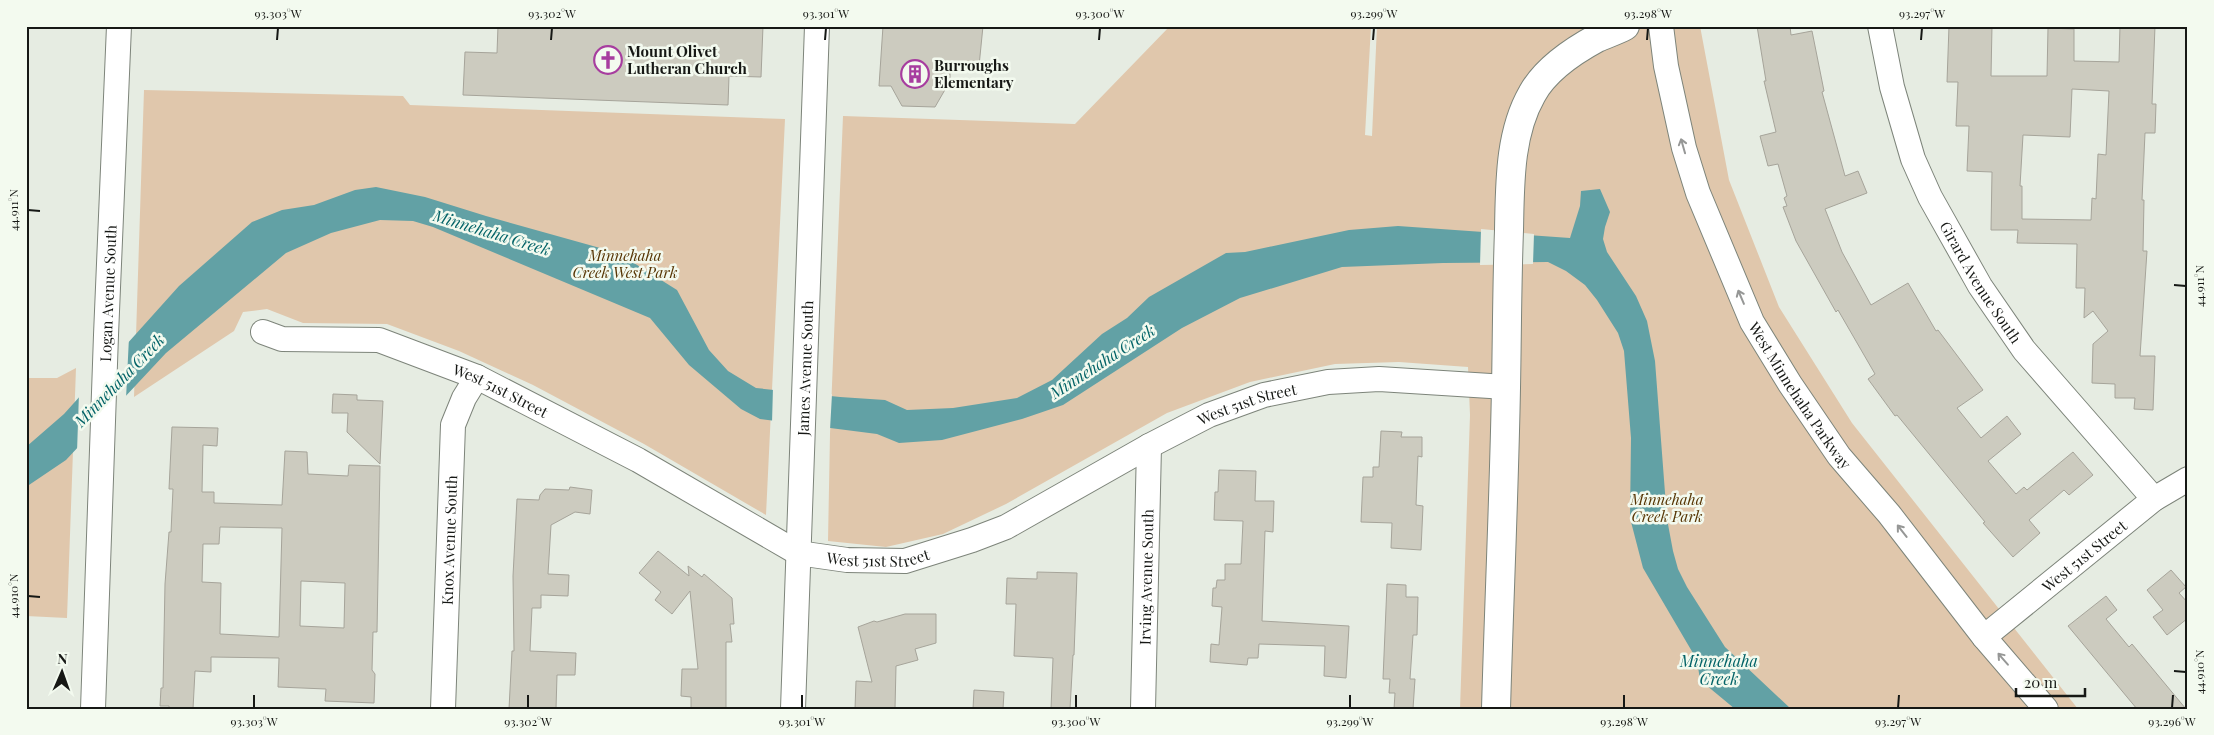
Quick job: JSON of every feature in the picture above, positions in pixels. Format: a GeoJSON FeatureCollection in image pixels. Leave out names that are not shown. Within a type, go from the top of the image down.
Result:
{"type":"FeatureCollection","features":[{"type":"Feature","properties":{"kind":"street","name":"Logan Avenue South"},"geometry":{"type":"LineString","coordinates":[[93,709],[102,433],[120,26]]}},
{"type":"Feature","properties":{"kind":"street","name":"James Avenue South"},"geometry":{"type":"LineString","coordinates":[[793,709],[817,26]]}},
{"type":"Feature","properties":{"kind":"street"},"geometry":{"type":"LineString","coordinates":[[1496,709],[1506,387],[1506,298],[1510,199],[1518,126],[1533,92],[1562,61],[1598,38],[1625,26]]}},
{"type":"Feature","properties":{"kind":"street","name":"West Minnehaha Parkway"},"geometry":{"type":"LineString","coordinates":[[1661,26],[1666,66],[1684,148],[1698,193],[1752,322],[1790,384],[1840,456],[1889,514],[1984,638],[2046,709]]}},
{"type":"Feature","properties":{"kind":"street","name":"Girard Avenue South"},"geometry":{"type":"LineString","coordinates":[[1880,26],[1892,87],[1913,159],[1930,197],[1980,286],[2024,350],[2154,499]]}},
{"type":"Feature","properties":{"kind":"street","name":"West 51st Street"},"geometry":{"type":"LineString","coordinates":[[263,332],[282,339],[379,340],[477,377],[638,460],[798,553],[847,560],[905,561],[1006,527],[1149,446],[1209,415],[1264,395],[1328,382],[1379,379],[1506,387]]}},
{"type":"Feature","properties":{"kind":"street","name":"Knox Avenue South"},"geometry":{"type":"LineString","coordinates":[[443,709],[453,425],[464,398],[477,377]]}},
{"type":"Feature","properties":{"kind":"street","name":"Irving Avenue South"},"geometry":{"type":"LineString","coordinates":[[1143,709],[1149,446]]}},
{"type":"Feature","properties":{"kind":"street","name":"West 51st Street"},"geometry":{"type":"LineString","coordinates":[[1984,638],[2154,499],[2188,479]]}},
{"type":"Feature","properties":{"kind":"green space","name":"Minnehaha Creek Park"},"geometry":{"type":"Polygon","coordinates":[[[1170,26],[1371,26],[1365,135],[1372,136],[1377,26],[1700,26],[1729,180],[1779,307],[1852,423],[2078,709],[1460,709],[1470,415],[1468,367],[1399,362],[1335,364],[1250,382],[1167,413],[1006,504],[943,534],[886,547],[828,541],[830,434],[843,116],[1075,124],[1170,26]]]}},
{"type":"Feature","properties":{"kind":"green space","name":"Minnehaha Creek West Park"},"geometry":{"type":"Polygon","coordinates":[[[144,90],[403,96],[410,105],[785,119],[766,515],[644,444],[533,385],[459,351],[387,324],[303,323],[267,309],[243,312],[234,331],[134,397],[144,90]]]}},
{"type":"Feature","properties":{"kind":"green space"},"geometry":{"type":"Polygon","coordinates":[[[76,368],[67,618],[26,616],[26,378],[57,378],[76,368]]]}},
{"type":"Feature","properties":{"kind":"water","name":"Minnehaha Creek"},"geometry":{"type":"Polygon","coordinates":[[[376,187],[425,197],[618,253],[677,290],[709,350],[728,371],[756,388],[885,400],[907,410],[953,408],[1017,398],[1052,380],[1102,334],[1127,318],[1149,297],[1226,253],[1245,252],[1349,230],[1398,226],[1570,238],[1580,206],[1581,191],[1600,189],[1610,212],[1603,239],[1607,252],[1636,296],[1647,321],[1655,361],[1667,519],[1678,569],[1687,587],[1725,647],[1791,709],[1735,709],[1700,680],[1697,660],[1643,568],[1630,518],[1631,438],[1624,351],[1618,333],[1585,285],[1566,271],[1548,262],[1443,263],[1342,267],[1240,298],[1182,328],[1063,405],[1022,419],[942,440],[899,443],[877,434],[760,419],[741,409],[689,365],[650,318],[433,227],[413,221],[380,220],[331,233],[286,253],[166,353],[66,460],[26,487],[26,447],[64,414],[179,286],[252,222],[282,210],[314,205],[355,190],[376,187]]]}},
{"type":"Feature","properties":{"kind":"pier"},"geometry":{"type":"Polygon","coordinates":[[[1481,229],[1534,234],[1533,264],[1480,265],[1481,229]]]}},
{"type":"Feature","properties":{"kind":"pier"},"geometry":{"type":"Polygon","coordinates":[[[129,337],[126,399],[77,452],[79,393],[129,337]]]}},
{"type":"Feature","properties":{"kind":"pier"},"geometry":{"type":"Polygon","coordinates":[[[773,387],[832,394],[830,430],[772,423],[773,387]]]}},
{"type":"Feature","properties":{"kind":"building","name":"Mount Olivet Lutheran Church"},"geometry":{"type":"Polygon","coordinates":[[[498,26],[763,26],[761,77],[729,76],[728,105],[463,95],[465,52],[497,53],[498,26]]]}},
{"type":"Feature","properties":{"kind":"building","name":"Burroughs Elementary"},"geometry":{"type":"Polygon","coordinates":[[[883,26],[983,26],[979,66],[950,65],[950,81],[935,107],[902,106],[891,86],[879,86],[883,26]]]}},
{"type":"Feature","properties":{"kind":"building"},"geometry":{"type":"Polygon","coordinates":[[[1757,26],[1790,26],[1791,35],[1812,31],[1824,91],[1822,92],[1845,176],[1858,171],[1867,193],[1825,209],[1842,252],[1871,305],[1908,283],[1936,331],[1938,330],[1983,390],[1957,408],[1981,438],[2007,416],[2021,434],[1988,461],[2016,494],[2024,487],[2027,490],[2073,452],[2093,475],[2069,495],[2064,490],[2029,520],[2040,533],[2013,557],[1983,523],[1985,522],[1897,415],[1895,416],[1868,379],[1875,374],[1838,310],[1836,312],[1796,241],[1783,207],[1787,206],[1784,198],[1787,196],[1778,164],[1768,166],[1760,136],[1776,132],[1764,81],[1766,81],[1757,26]]]}},
{"type":"Feature","properties":{"kind":"building"},"geometry":{"type":"Polygon","coordinates":[[[1949,26],[1992,26],[1991,76],[2047,76],[2048,28],[2074,29],[2074,61],[2119,62],[2120,26],[2155,26],[2152,104],[2156,104],[2155,133],[2145,133],[2142,200],[2144,200],[2143,251],[2147,251],[2140,356],[2155,356],[2153,410],[2134,409],[2135,398],[2115,398],[2115,384],[2092,383],[2093,344],[2108,331],[2093,311],[2084,318],[2085,288],[2076,288],[2077,244],[2017,243],[2018,230],[1991,230],[1992,172],[1967,171],[1969,126],[1956,126],[1958,82],[1947,82],[1949,26]],[[2072,89],[2070,137],[2023,135],[2020,186],[2022,186],[2022,219],[2091,220],[2092,198],[2096,199],[2098,154],[2106,155],[2109,91],[2072,89]]]}},
{"type":"Feature","properties":{"kind":"building"},"geometry":{"type":"Polygon","coordinates":[[[333,394],[357,395],[357,400],[383,401],[380,464],[347,432],[348,413],[332,413],[333,394]]]}},
{"type":"Feature","properties":{"kind":"building"},"geometry":{"type":"Polygon","coordinates":[[[172,427],[218,428],[217,446],[203,445],[202,492],[214,492],[214,503],[282,505],[285,451],[307,452],[308,474],[348,476],[349,465],[380,466],[377,632],[373,632],[372,670],[375,674],[374,703],[325,701],[326,689],[278,687],[279,658],[211,657],[211,672],[195,671],[193,709],[169,709],[169,706],[160,706],[161,688],[163,688],[165,584],[169,532],[171,532],[173,489],[169,489],[172,427]],[[220,527],[219,544],[203,544],[202,582],[221,583],[220,634],[279,637],[282,528],[220,527]],[[301,581],[300,626],[344,628],[345,583],[301,581]]]}},
{"type":"Feature","properties":{"kind":"building"},"geometry":{"type":"Polygon","coordinates":[[[1381,431],[1402,432],[1401,437],[1422,437],[1422,457],[1418,456],[1416,505],[1423,506],[1421,550],[1391,548],[1392,523],[1361,522],[1363,477],[1373,477],[1373,467],[1379,467],[1381,431]]]}},
{"type":"Feature","properties":{"kind":"building"},"geometry":{"type":"Polygon","coordinates":[[[1219,470],[1256,471],[1255,501],[1274,501],[1273,532],[1265,531],[1262,621],[1349,626],[1346,678],[1324,676],[1325,646],[1259,644],[1258,658],[1248,658],[1247,665],[1210,662],[1211,644],[1219,645],[1222,607],[1212,606],[1213,588],[1216,588],[1217,580],[1225,580],[1225,564],[1241,564],[1243,521],[1214,520],[1215,492],[1218,492],[1219,470]]]}},
{"type":"Feature","properties":{"kind":"building"},"geometry":{"type":"Polygon","coordinates":[[[570,487],[592,490],[590,514],[575,512],[551,525],[548,574],[569,575],[568,596],[541,595],[541,608],[532,608],[530,651],[576,653],[575,675],[557,675],[556,709],[509,709],[512,651],[514,651],[513,576],[517,499],[539,500],[540,495],[545,489],[569,490],[570,487]]]}},
{"type":"Feature","properties":{"kind":"building"},"geometry":{"type":"Polygon","coordinates":[[[658,551],[689,576],[688,566],[702,577],[704,574],[732,598],[734,624],[730,624],[732,642],[726,642],[726,709],[691,709],[691,697],[681,696],[682,669],[698,669],[690,591],[672,614],[655,600],[661,592],[639,573],[658,551]]]}},
{"type":"Feature","properties":{"kind":"building"},"geometry":{"type":"Polygon","coordinates":[[[2171,570],[2186,587],[2179,593],[2188,603],[2188,618],[2167,635],[2153,617],[2163,610],[2147,590],[2171,570]]]}},
{"type":"Feature","properties":{"kind":"building"},"geometry":{"type":"Polygon","coordinates":[[[1037,572],[1077,573],[1070,709],[1051,709],[1053,658],[1014,656],[1016,604],[1006,604],[1007,578],[1037,579],[1037,572]]]}},
{"type":"Feature","properties":{"kind":"building"},"geometry":{"type":"Polygon","coordinates":[[[1387,584],[1406,585],[1406,597],[1418,597],[1417,635],[1413,635],[1410,679],[1415,679],[1413,709],[1394,709],[1395,693],[1389,693],[1390,679],[1383,679],[1387,584]]]}},
{"type":"Feature","properties":{"kind":"building"},"geometry":{"type":"Polygon","coordinates":[[[2106,596],[2117,610],[2106,619],[2129,647],[2132,644],[2186,709],[2137,709],[2068,626],[2106,596]]]}},
{"type":"Feature","properties":{"kind":"building"},"geometry":{"type":"Polygon","coordinates":[[[905,614],[936,614],[936,643],[915,649],[918,660],[896,666],[895,709],[855,709],[856,681],[872,682],[858,627],[874,621],[877,622],[905,614]]]}},
{"type":"Feature","properties":{"kind":"building"},"geometry":{"type":"Polygon","coordinates":[[[974,690],[1004,692],[1003,709],[973,709],[974,690]]]}},
{"type":"Feature","properties":{"kind":"place","name":"Mount Olivet Lutheran Church"},"geometry":{"type":"Point","coordinates":[608,60]}},
{"type":"Feature","properties":{"kind":"place","name":"Burroughs Elementary"},"geometry":{"type":"Point","coordinates":[915,74]}}]}
